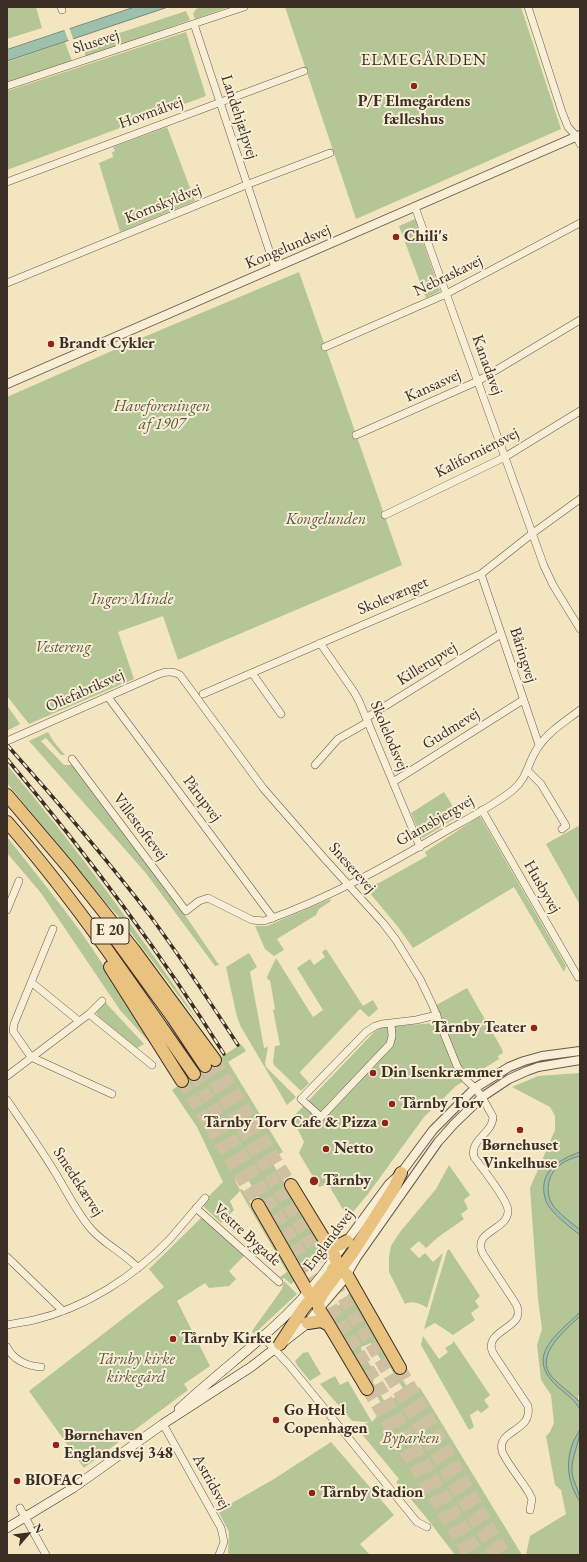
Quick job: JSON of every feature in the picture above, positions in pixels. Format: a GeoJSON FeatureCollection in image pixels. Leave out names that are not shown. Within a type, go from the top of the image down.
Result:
{"type":"FeatureCollection","features":[{"type":"Feature","properties":{"kind":"highway"},"geometry":{"type":"LineString","coordinates":[[7,796],[69,868],[134,950],[215,1060]]}},
{"type":"Feature","properties":{"kind":"highway","name":"E 20"},"geometry":{"type":"LineString","coordinates":[[7,801],[92,907],[205,1066]]}},
{"type":"Feature","properties":{"kind":"highway","name":"E 20"},"geometry":{"type":"LineString","coordinates":[[7,822],[51,875],[106,948],[194,1074]]}},
{"type":"Feature","properties":{"kind":"highway"},"geometry":{"type":"LineString","coordinates":[[7,830],[71,910],[121,983],[182,1081]]}},
{"type":"Feature","properties":{"kind":"highway"},"geometry":{"type":"LineString","coordinates":[[277,1346],[303,1309],[318,1295],[394,1188],[401,1173]]}},
{"type":"Feature","properties":{"kind":"highway"},"geometry":{"type":"LineString","coordinates":[[291,1185],[326,1241],[337,1268],[400,1368]]}},
{"type":"Feature","properties":{"kind":"highway"},"geometry":{"type":"LineString","coordinates":[[258,1205],[318,1295],[319,1309],[367,1389]]}},
{"type":"Feature","properties":{"kind":"highway"},"geometry":{"type":"LineString","coordinates":[[326,1241],[336,1246],[347,1241]]}},
{"type":"Feature","properties":{"kind":"highway"},"geometry":{"type":"LineString","coordinates":[[308,1322],[321,1320],[329,1325]]}},
{"type":"Feature","properties":{"kind":"main road","name":"Englandsvej"},"geometry":{"type":"LineString","coordinates":[[163,1424],[290,1312],[318,1295]]}},
{"type":"Feature","properties":{"kind":"main road","name":"Englandsvej"},"geometry":{"type":"LineString","coordinates":[[7,1528],[80,1484],[163,1424],[251,1367],[308,1322],[319,1309]]}},
{"type":"Feature","properties":{"kind":"street"},"geometry":{"type":"LineString","coordinates":[[194,24],[244,7]]}},
{"type":"Feature","properties":{"kind":"street"},"geometry":{"type":"LineString","coordinates":[[528,7],[568,128],[579,139]]}},
{"type":"Feature","properties":{"kind":"street","name":"Slusevej"},"geometry":{"type":"LineString","coordinates":[[7,86],[194,24]]}},
{"type":"Feature","properties":{"kind":"street","name":"Landehjælpvej"},"geometry":{"type":"LineString","coordinates":[[194,24],[246,185],[276,268]]}},
{"type":"Feature","properties":{"kind":"street","name":"Hovmålvej"},"geometry":{"type":"LineString","coordinates":[[7,182],[304,71]]}},
{"type":"Feature","properties":{"kind":"street","name":"Kongelundsvej"},"geometry":{"type":"LineString","coordinates":[[7,384],[415,207],[579,139]]}},
{"type":"Feature","properties":{"kind":"street","name":"Kornskyldvej"},"geometry":{"type":"LineString","coordinates":[[7,283],[246,185],[330,153]]}},
{"type":"Feature","properties":{"kind":"street","name":"Kanadavej"},"geometry":{"type":"LineString","coordinates":[[415,207],[544,566],[553,585],[580,629]]}},
{"type":"Feature","properties":{"kind":"street","name":"Nebraskavej"},"geometry":{"type":"LineString","coordinates":[[325,347],[446,294],[580,223]]}},
{"type":"Feature","properties":{"kind":"street","name":"Kansasvej"},"geometry":{"type":"LineString","coordinates":[[356,435],[478,381],[580,320]]}},
{"type":"Feature","properties":{"kind":"street","name":"Kaliforniensvej"},"geometry":{"type":"LineString","coordinates":[[385,515],[505,457],[580,412]]}},
{"type":"Feature","properties":{"kind":"street","name":"Skolevænget"},"geometry":{"type":"LineString","coordinates":[[202,694],[481,574],[533,533],[580,499]]}},
{"type":"Feature","properties":{"kind":"street","name":"Båringvej"},"geometry":{"type":"LineString","coordinates":[[481,574],[539,745]]}},
{"type":"Feature","properties":{"kind":"street","name":"Killerupvej"},"geometry":{"type":"LineString","coordinates":[[315,765],[338,739],[501,634]]}},
{"type":"Feature","properties":{"kind":"street","name":"Skolelodsvej"},"geometry":{"type":"LineString","coordinates":[[320,643],[354,692],[420,847]]}},
{"type":"Feature","properties":{"kind":"street","name":"Oliefabriksvej"},"geometry":{"type":"LineString","coordinates":[[7,741],[165,672],[175,672]]}},
{"type":"Feature","properties":{"kind":"street","name":"Sneserevej"},"geometry":{"type":"LineString","coordinates":[[175,672],[180,676],[263,788],[383,923],[396,940],[420,979],[437,1015],[457,1066],[465,1079],[482,1097],[492,1113],[492,1125],[476,1143],[473,1153],[474,1157],[505,1202],[508,1210],[504,1222],[483,1238],[481,1242],[481,1250],[517,1304],[518,1309],[515,1321],[493,1338],[491,1350],[526,1402],[529,1410],[528,1418],[523,1424],[504,1438],[501,1450],[532,1499],[530,1510]]}},
{"type":"Feature","properties":{"kind":"street"},"geometry":{"type":"LineString","coordinates":[[252,673],[281,714]]}},
{"type":"Feature","properties":{"kind":"street","name":"Pårupvej"},"geometry":{"type":"LineString","coordinates":[[108,697],[273,918]]}},
{"type":"Feature","properties":{"kind":"street","name":"Gudmevej"},"geometry":{"type":"LineString","coordinates":[[393,782],[523,700]]}},
{"type":"Feature","properties":{"kind":"street","name":"Glamsbjergvej"},"geometry":{"type":"LineString","coordinates":[[186,911],[200,901],[208,898],[252,920],[264,921],[348,885],[420,847],[514,790],[525,776],[532,755],[539,745],[551,732],[580,710]]}},
{"type":"Feature","properties":{"kind":"street","name":"Villestoftevej"},"geometry":{"type":"LineString","coordinates":[[72,760],[186,911]]}},
{"type":"Feature","properties":{"kind":"street"},"geometry":{"type":"LineString","coordinates":[[527,770],[541,784],[565,824],[566,826],[562,829]]}},
{"type":"Feature","properties":{"kind":"street","name":"Husbyvej"},"geometry":{"type":"LineString","coordinates":[[482,810],[578,978]]}},
{"type":"Feature","properties":{"kind":"street"},"geometry":{"type":"LineString","coordinates":[[7,910],[19,881]]}},
{"type":"Feature","properties":{"kind":"street"},"geometry":{"type":"LineString","coordinates":[[53,929],[14,1024],[13,1031],[31,1057],[112,1094]]}},
{"type":"Feature","properties":{"kind":"street"},"geometry":{"type":"LineString","coordinates":[[31,982],[79,1021]]}},
{"type":"Feature","properties":{"kind":"street"},"geometry":{"type":"LineString","coordinates":[[7,1076],[89,1014],[102,1001]]}},
{"type":"Feature","properties":{"kind":"street"},"geometry":{"type":"LineString","coordinates":[[89,1014],[152,1065]]}},
{"type":"Feature","properties":{"kind":"street"},"geometry":{"type":"LineString","coordinates":[[391,1023],[392,1036],[390,1044],[321,1118],[301,1099],[366,1032],[378,1025],[391,1023],[416,1020],[437,1015]]}},
{"type":"Feature","properties":{"kind":"street","name":"Englandsvej"},"geometry":{"type":"LineString","coordinates":[[337,1268],[347,1241],[388,1184],[401,1173],[433,1130],[475,1088],[508,1067],[524,1061],[542,1056],[580,1051]]}},
{"type":"Feature","properties":{"kind":"street","name":"Englandsvej"},"geometry":{"type":"LineString","coordinates":[[337,1268],[357,1257],[438,1142],[482,1097],[509,1079],[527,1070],[580,1060]]}},
{"type":"Feature","properties":{"kind":"street","name":"Smedekærvej"},"geometry":{"type":"LineString","coordinates":[[7,1100],[34,1138],[76,1208],[91,1229],[104,1241],[131,1260],[138,1268]]}},
{"type":"Feature","properties":{"kind":"street","name":"Vestre Bygade"},"geometry":{"type":"LineString","coordinates":[[7,1325],[35,1320],[63,1311],[108,1288],[138,1268],[169,1239],[205,1198]]}},
{"type":"Feature","properties":{"kind":"street","name":"Vestre Bygade"},"geometry":{"type":"LineString","coordinates":[[196,1208],[279,1282]]}},
{"type":"Feature","properties":{"kind":"street"},"geometry":{"type":"LineString","coordinates":[[7,1257],[63,1311]]}},
{"type":"Feature","properties":{"kind":"street"},"geometry":{"type":"LineString","coordinates":[[263,1337],[277,1346],[289,1365],[418,1522],[427,1527]]}},
{"type":"Feature","properties":{"kind":"street"},"geometry":{"type":"LineString","coordinates":[[7,1347],[11,1354],[17,1359],[34,1366],[41,1367]]}},
{"type":"Feature","properties":{"kind":"street","name":"Astridsvej"},"geometry":{"type":"LineString","coordinates":[[163,1424],[221,1528],[224,1542],[219,1555]]}},
{"type":"Feature","properties":{"kind":"street"},"geometry":{"type":"LineString","coordinates":[[20,1508],[46,1555]]}},
{"type":"Feature","properties":{"kind":"green space"},"geometry":{"type":"Polygon","coordinates":[[[7,7],[36,7],[42,28],[7,39],[7,7]]]}},
{"type":"Feature","properties":{"kind":"green space"},"geometry":{"type":"Polygon","coordinates":[[[200,7],[229,7],[195,19],[193,14],[196,9],[200,7]]]}},
{"type":"Feature","properties":{"kind":"green space"},"geometry":{"type":"Polygon","coordinates":[[[285,7],[521,7],[561,129],[356,219],[285,7]]]}},
{"type":"Feature","properties":{"kind":"green space"},"geometry":{"type":"Polygon","coordinates":[[[186,11],[190,20],[86,58],[83,45],[186,11]]]}},
{"type":"Feature","properties":{"kind":"green space"},"geometry":{"type":"Polygon","coordinates":[[[186,32],[206,96],[7,170],[7,91],[186,32]]]}},
{"type":"Feature","properties":{"kind":"green space"},"geometry":{"type":"Polygon","coordinates":[[[65,42],[72,61],[7,83],[7,62],[65,42]]]}},
{"type":"Feature","properties":{"kind":"green space"},"geometry":{"type":"Polygon","coordinates":[[[167,127],[195,201],[120,232],[99,163],[113,157],[112,152],[115,151],[113,147],[167,127]]]}},
{"type":"Feature","properties":{"kind":"green space"},"geometry":{"type":"Polygon","coordinates":[[[415,219],[440,291],[426,298],[399,226],[415,219]]]}},
{"type":"Feature","properties":{"kind":"green space"},"geometry":{"type":"Polygon","coordinates":[[[299,272],[402,565],[178,660],[163,616],[118,632],[134,679],[29,724],[7,696],[7,397],[139,339],[299,272]]]}},
{"type":"Feature","properties":{"kind":"green space"},"geometry":{"type":"Polygon","coordinates":[[[7,705],[20,724],[7,731],[7,705]]]}},
{"type":"Feature","properties":{"kind":"green space"},"geometry":{"type":"Polygon","coordinates":[[[48,732],[65,755],[61,755],[46,738],[41,741],[64,765],[72,765],[185,915],[219,965],[215,966],[145,872],[29,741],[48,732]]]}},
{"type":"Feature","properties":{"kind":"green space"},"geometry":{"type":"Polygon","coordinates":[[[7,765],[109,894],[157,960],[203,1028],[119,917],[7,783],[7,765]]]}},
{"type":"Feature","properties":{"kind":"green space"},"geometry":{"type":"Polygon","coordinates":[[[444,792],[459,816],[423,838],[421,837],[411,813],[444,792]]]}},
{"type":"Feature","properties":{"kind":"green space"},"geometry":{"type":"Polygon","coordinates":[[[480,816],[566,966],[564,972],[514,887],[413,948],[398,927],[364,886],[379,883],[427,856],[425,852],[480,816]]]}},
{"type":"Feature","properties":{"kind":"green space"},"geometry":{"type":"Polygon","coordinates":[[[580,825],[580,905],[546,844],[580,825]]]}},
{"type":"Feature","properties":{"kind":"green space"},"geometry":{"type":"Polygon","coordinates":[[[7,837],[78,928],[110,974],[159,1053],[120,1010],[41,893],[7,853],[7,837]]]}},
{"type":"Feature","properties":{"kind":"green space"},"geometry":{"type":"Polygon","coordinates":[[[330,899],[331,901],[319,909],[316,915],[277,939],[284,950],[274,956],[265,949],[255,926],[267,926],[330,899]]]}},
{"type":"Feature","properties":{"kind":"green space"},"geometry":{"type":"Polygon","coordinates":[[[326,949],[363,1006],[373,1000],[378,1009],[369,1017],[360,1009],[300,1072],[309,1083],[301,1091],[274,1065],[273,1062],[275,1046],[280,1045],[273,1010],[275,1009],[270,980],[268,980],[267,977],[276,958],[313,1017],[323,1010],[297,968],[310,959],[314,965],[325,957],[322,952],[326,949]]]}},
{"type":"Feature","properties":{"kind":"green space"},"geometry":{"type":"Polygon","coordinates":[[[249,953],[257,967],[250,972],[264,1048],[268,1047],[265,1063],[266,1067],[296,1097],[287,1105],[241,1027],[237,1017],[226,967],[249,953]]]}},
{"type":"Feature","properties":{"kind":"green space"},"geometry":{"type":"Polygon","coordinates":[[[467,988],[503,1053],[498,1056],[499,1059],[456,1086],[424,1117],[368,1194],[348,1218],[328,1184],[319,1187],[299,1153],[304,1142],[292,1118],[375,1031],[384,1027],[435,1023],[439,1020],[433,1007],[467,988]]]}},
{"type":"Feature","properties":{"kind":"green space"},"geometry":{"type":"Polygon","coordinates":[[[105,1002],[144,1044],[137,1048],[99,1017],[96,1013],[105,1002]]]}},
{"type":"Feature","properties":{"kind":"green space"},"geometry":{"type":"Polygon","coordinates":[[[241,1044],[246,1051],[228,1062],[283,1152],[270,1159],[324,1247],[305,1273],[245,1175],[235,1180],[240,1190],[242,1189],[296,1280],[291,1284],[284,1278],[282,1279],[280,1277],[287,1272],[240,1191],[230,1201],[234,1210],[221,1223],[204,1207],[204,1201],[223,1182],[197,1127],[172,1090],[241,1044]]]}},
{"type":"Feature","properties":{"kind":"green space"},"geometry":{"type":"Polygon","coordinates":[[[580,1073],[580,1397],[578,1395],[578,1399],[580,1402],[580,1555],[526,1555],[530,1536],[566,1514],[561,1490],[555,1485],[546,1436],[550,1432],[554,1423],[551,1395],[541,1380],[537,1345],[542,1329],[538,1299],[530,1188],[555,1130],[555,1116],[550,1107],[512,1087],[538,1076],[580,1073]]]}},
{"type":"Feature","properties":{"kind":"green space"},"geometry":{"type":"Polygon","coordinates":[[[449,1165],[470,1195],[464,1200],[468,1209],[461,1214],[464,1219],[437,1238],[426,1248],[419,1241],[410,1249],[419,1258],[425,1253],[433,1262],[443,1253],[427,1308],[413,1302],[405,1304],[389,1272],[391,1246],[400,1232],[436,1189],[449,1165]]]}},
{"type":"Feature","properties":{"kind":"green space","name":"Tårnby kirke kirkegård"},"geometry":{"type":"Polygon","coordinates":[[[202,1217],[245,1255],[229,1271],[236,1279],[229,1286],[209,1288],[205,1283],[177,1301],[210,1366],[184,1384],[188,1390],[84,1468],[29,1391],[164,1287],[149,1269],[202,1217]]]}},
{"type":"Feature","properties":{"kind":"green space"},"geometry":{"type":"Polygon","coordinates":[[[449,1249],[480,1296],[475,1301],[479,1307],[471,1313],[475,1320],[453,1335],[435,1323],[424,1329],[447,1251],[449,1249]]]}},
{"type":"Feature","properties":{"kind":"green space"},"geometry":{"type":"Polygon","coordinates":[[[284,1281],[297,1294],[254,1334],[252,1331],[282,1289],[284,1281]]]}},
{"type":"Feature","properties":{"kind":"green space","name":"Byparken"},"geometry":{"type":"Polygon","coordinates":[[[351,1291],[410,1392],[419,1387],[422,1391],[522,1555],[455,1555],[396,1482],[399,1479],[356,1427],[370,1422],[352,1421],[320,1384],[335,1376],[340,1385],[348,1381],[372,1422],[377,1416],[376,1414],[384,1408],[330,1316],[351,1291]],[[371,1343],[361,1347],[362,1352],[376,1374],[373,1382],[389,1409],[392,1407],[391,1401],[395,1397],[405,1399],[408,1397],[390,1367],[384,1365],[371,1343]]]}},
{"type":"Feature","properties":{"kind":"green space"},"geometry":{"type":"Polygon","coordinates":[[[423,1336],[439,1359],[448,1352],[445,1348],[453,1343],[453,1340],[490,1395],[484,1400],[489,1407],[481,1413],[478,1410],[470,1415],[474,1427],[469,1430],[421,1345],[423,1336]]]}},
{"type":"Feature","properties":{"kind":"green space"},"geometry":{"type":"Polygon","coordinates":[[[308,1352],[321,1374],[310,1381],[295,1361],[303,1353],[308,1352]]]}},
{"type":"Feature","properties":{"kind":"green space","name":"Tårnby Stadion"},"geometry":{"type":"Polygon","coordinates":[[[331,1442],[394,1515],[360,1544],[370,1555],[229,1555],[229,1532],[217,1509],[223,1508],[274,1479],[331,1442]]]}},
{"type":"Feature","properties":{"kind":"shaded area"},"geometry":{"type":"Polygon","coordinates":[[[135,7],[168,7],[7,61],[7,50],[135,7]]]}},
{"type":"Feature","properties":{"kind":"shaded area"},"geometry":{"type":"Polygon","coordinates":[[[580,1152],[580,1156],[572,1158],[555,1169],[549,1180],[548,1192],[552,1204],[562,1215],[580,1230],[580,1235],[553,1212],[544,1195],[544,1185],[549,1171],[554,1166],[566,1158],[580,1152]]]}},
{"type":"Feature","properties":{"kind":"shaded area"},"geometry":{"type":"Polygon","coordinates":[[[580,1312],[580,1316],[554,1344],[546,1360],[547,1369],[552,1377],[580,1402],[580,1410],[549,1377],[544,1366],[543,1356],[553,1338],[580,1312]]]}},
{"type":"Feature","properties":{"kind":"shaded area"},"geometry":{"type":"Polygon","coordinates":[[[580,1429],[579,1439],[573,1460],[572,1472],[580,1502],[570,1480],[569,1458],[573,1442],[580,1429]]]}},
{"type":"Feature","properties":{"kind":"pier"},"geometry":{"type":"Polygon","coordinates":[[[69,27],[74,41],[69,42],[64,29],[69,27]]]}},
{"type":"Feature","properties":{"kind":"tunnel"},"geometry":{"type":"LineString","coordinates":[[215,1060],[291,1185]]}},
{"type":"Feature","properties":{"kind":"tunnel"},"geometry":{"type":"LineString","coordinates":[[205,1066],[496,1555]]}},
{"type":"Feature","properties":{"kind":"tunnel"},"geometry":{"type":"LineString","coordinates":[[194,1074],[479,1555]]}},
{"type":"Feature","properties":{"kind":"tunnel"},"geometry":{"type":"LineString","coordinates":[[182,1081],[258,1205]]}},
{"type":"Feature","properties":{"kind":"tunnel"},"geometry":{"type":"LineString","coordinates":[[400,1368],[505,1555]]}},
{"type":"Feature","properties":{"kind":"tunnel"},"geometry":{"type":"LineString","coordinates":[[367,1389],[469,1555]]}},
{"type":"Feature","properties":{"kind":"railway"},"geometry":{"type":"LineString","coordinates":[[7,745],[81,830],[151,917],[238,1045]]}},
{"type":"Feature","properties":{"kind":"railway"},"geometry":{"type":"LineString","coordinates":[[7,759],[65,830],[121,903],[174,977],[224,1054]]}},
{"type":"Feature","properties":{"kind":"place","name":"P/F Elmegårdens fælleshus"},"geometry":{"type":"Point","coordinates":[414,86]}},
{"type":"Feature","properties":{"kind":"place","name":"Chili's"},"geometry":{"type":"Point","coordinates":[396,237]}},
{"type":"Feature","properties":{"kind":"place","name":"Brandt Cykler"},"geometry":{"type":"Point","coordinates":[51,344]}},
{"type":"Feature","properties":{"kind":"place","name":"Tårnby Teater"},"geometry":{"type":"Point","coordinates":[534,1028]}},
{"type":"Feature","properties":{"kind":"place","name":"Din Isenkræmmer"},"geometry":{"type":"Point","coordinates":[373,1073]}},
{"type":"Feature","properties":{"kind":"place","name":"Tårnby Torv"},"geometry":{"type":"Point","coordinates":[392,1104]}},
{"type":"Feature","properties":{"kind":"place","name":"Tårnby Torv Cafe & Pizza"},"geometry":{"type":"Point","coordinates":[385,1123]}},
{"type":"Feature","properties":{"kind":"place","name":"Børnehuset Vinkelhuse"},"geometry":{"type":"Point","coordinates":[520,1130]}},
{"type":"Feature","properties":{"kind":"place","name":"Netto"},"geometry":{"type":"Point","coordinates":[326,1149]}},
{"type":"Feature","properties":{"kind":"place","name":"Tårnby"},"geometry":{"type":"Point","coordinates":[314,1181]}},
{"type":"Feature","properties":{"kind":"place","name":"Tårnby Kirke"},"geometry":{"type":"Point","coordinates":[173,1339]}},
{"type":"Feature","properties":{"kind":"place","name":"Go Hotel Copenhagen"},"geometry":{"type":"Point","coordinates":[276,1420]}},
{"type":"Feature","properties":{"kind":"place","name":"Børnehaven Englandsvej 348"},"geometry":{"type":"Point","coordinates":[56,1445]}},
{"type":"Feature","properties":{"kind":"place","name":"BIOFAC"},"geometry":{"type":"Point","coordinates":[17,1481]}},
{"type":"Feature","properties":{"kind":"place","name":"Tårnby Stadion"},"geometry":{"type":"Point","coordinates":[312,1493]}},
{"type":"Feature","properties":{"kind":"district","name":"ELMEGÅRDEN"},"geometry":{"type":"Point","coordinates":[424,60]}},
{"type":"Feature","properties":{"kind":"park label","name":"Haveforeningen af 1907"},"geometry":{"type":"Point","coordinates":[162,416]}},
{"type":"Feature","properties":{"kind":"park label","name":"Kongelunden"},"geometry":{"type":"Point","coordinates":[326,520]}},
{"type":"Feature","properties":{"kind":"park label","name":"Ingers Minde"},"geometry":{"type":"Point","coordinates":[132,600]}},
{"type":"Feature","properties":{"kind":"park label","name":"Vestereng"},"geometry":{"type":"Point","coordinates":[63,648]}}]}
